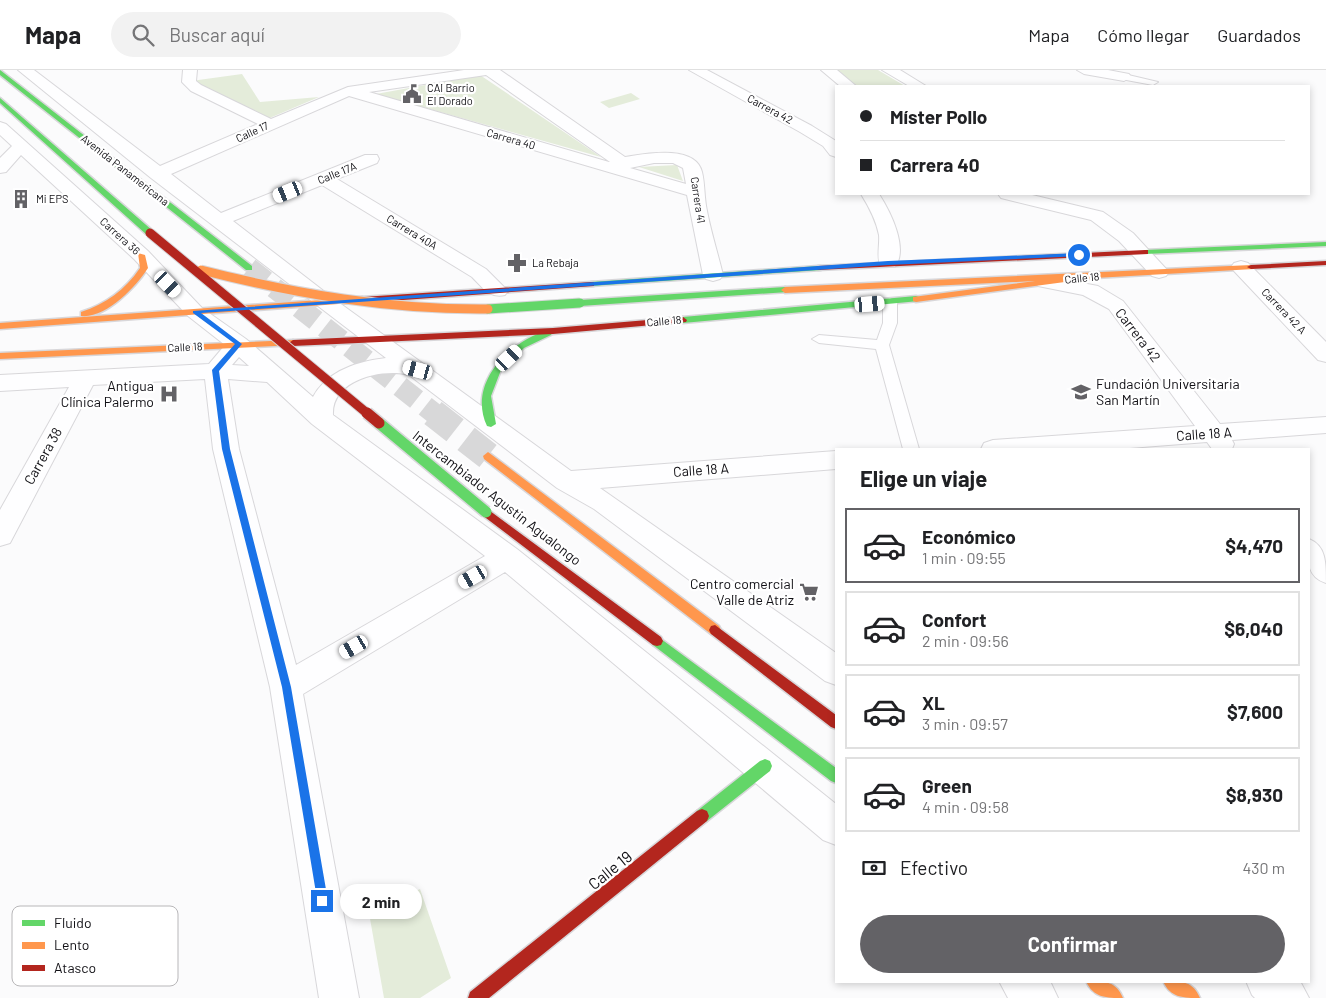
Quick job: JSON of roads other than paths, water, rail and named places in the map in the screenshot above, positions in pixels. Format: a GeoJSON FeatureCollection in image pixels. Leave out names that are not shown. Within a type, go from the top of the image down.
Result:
{"type":"FeatureCollection","features":[{"type":"Feature","properties":{"kind":"main road","name":"Avenida Panamericana"},"geometry":{"type":"LineString","coordinates":[[0,72],[249,268]]}},
{"type":"Feature","properties":{"kind":"main road","name":"Intercambiador Agustin Agualongo"},"geometry":{"type":"LineString","coordinates":[[0,100],[192,268],[486,512],[835,775]]}},
{"type":"Feature","properties":{"kind":"main road","name":"Calle 18"},"geometry":{"type":"LineString","coordinates":[[0,326],[888,263],[1326,244]]}},
{"type":"Feature","properties":{"kind":"main road"},"geometry":{"type":"LineString","coordinates":[[56,322],[88,313],[117,299],[136,284],[144,268],[141,255]]}},
{"type":"Feature","properties":{"kind":"main road","name":"Calle 18"},"geometry":{"type":"LineString","coordinates":[[0,356],[553,331],[890,302],[1095,276],[1326,263]]}},
{"type":"Feature","properties":{"kind":"main road"},"geometry":{"type":"LineString","coordinates":[[192,268],[324,298],[405,308],[492,310],[880,284],[1095,276]]}},
{"type":"Feature","properties":{"kind":"main road"},"geometry":{"type":"LineString","coordinates":[[491,424],[486,396],[497,369],[521,346],[553,331]]}},
{"type":"Feature","properties":{"kind":"main road","name":"Intercambiador Agustin Agualongo"},"geometry":{"type":"LineString","coordinates":[[488,456],[835,722]]}},
{"type":"Feature","properties":{"kind":"main road","name":"Calle 19"},"geometry":{"type":"LineString","coordinates":[[476,998],[765,766]]}},
{"type":"Feature","properties":{"kind":"main road"},"geometry":{"type":"LineString","coordinates":[[1096,983],[1114,998]]}},
{"type":"Feature","properties":{"kind":"main road"},"geometry":{"type":"LineString","coordinates":[[1173,983],[1192,998]]}},
{"type":"Feature","properties":{"kind":"street"},"geometry":{"type":"LineString","coordinates":[[25,70],[157,174],[566,481],[603,502],[835,670]]}},
{"type":"Feature","properties":{"kind":"street"},"geometry":{"type":"LineString","coordinates":[[190,70],[189,82],[196,88],[270,124]]}},
{"type":"Feature","properties":{"kind":"street"},"geometry":{"type":"LineString","coordinates":[[346,85],[489,70],[639,175]]}},
{"type":"Feature","properties":{"kind":"street"},"geometry":{"type":"LineString","coordinates":[[828,70],[849,85]]}},
{"type":"Feature","properties":{"kind":"street"},"geometry":{"type":"LineString","coordinates":[[889,70],[917,85]]}},
{"type":"Feature","properties":{"kind":"street"},"geometry":{"type":"LineString","coordinates":[[1084,70],[1124,77]]}},
{"type":"Feature","properties":{"kind":"street","name":"Carrera 42"},"geometry":{"type":"LineString","coordinates":[[698,71],[806,129],[829,143],[835,151]]}},
{"type":"Feature","properties":{"kind":"street","name":"Calle 17"},"geometry":{"type":"LineString","coordinates":[[157,174],[270,124],[346,85]]}},
{"type":"Feature","properties":{"kind":"street","name":"Carrera 40"},"geometry":{"type":"LineString","coordinates":[[346,85],[601,165],[695,192]]}},
{"type":"Feature","properties":{"kind":"street","name":"Carrera 36"},"geometry":{"type":"LineString","coordinates":[[0,127],[141,255],[195,312],[238,344],[321,418],[507,557],[765,766],[835,826]]}},
{"type":"Feature","properties":{"kind":"street"},"geometry":{"type":"LineString","coordinates":[[0,168],[21,146]]}},
{"type":"Feature","properties":{"kind":"street","name":"Carrera 41"},"geometry":{"type":"LineString","coordinates":[[601,165],[664,158],[681,160],[690,164],[693,169],[695,192],[712,275]]}},
{"type":"Feature","properties":{"kind":"street","name":"Calle 17A"},"geometry":{"type":"LineString","coordinates":[[219,220],[371,159]]}},
{"type":"Feature","properties":{"kind":"street","name":"Carrera 40A"},"geometry":{"type":"LineString","coordinates":[[323,178],[479,273],[498,291]]}},
{"type":"Feature","properties":{"kind":"street"},"geometry":{"type":"LineString","coordinates":[[871,195],[886,222],[890,245],[888,263]]}},
{"type":"Feature","properties":{"kind":"street"},"geometry":{"type":"LineString","coordinates":[[1011,195],[1097,216],[1112,225],[1159,272]]}},
{"type":"Feature","properties":{"kind":"street","name":"Carrera 42 A"},"geometry":{"type":"LineString","coordinates":[[1241,267],[1326,355]]}},
{"type":"Feature","properties":{"kind":"street","name":"Carrera 42"},"geometry":{"type":"LineString","coordinates":[[1045,282],[1100,292],[1116,305],[1220,441]]}},
{"type":"Feature","properties":{"kind":"street"},"geometry":{"type":"LineString","coordinates":[[238,344],[215,370],[226,449],[286,687],[338,998]]}},
{"type":"Feature","properties":{"kind":"street"},"geometry":{"type":"LineString","coordinates":[[321,418],[322,402],[332,387],[351,374],[374,367],[397,365],[418,370]]}},
{"type":"Feature","properties":{"kind":"street"},"geometry":{"type":"LineString","coordinates":[[0,383],[215,370],[273,375]]}},
{"type":"Feature","properties":{"kind":"street","name":"Carrera 38"},"geometry":{"type":"LineString","coordinates":[[0,535],[86,377]]}},
{"type":"Feature","properties":{"kind":"street","name":"Calle 18 A"},"geometry":{"type":"LineString","coordinates":[[1021,448],[1220,441],[1326,426]]}},
{"type":"Feature","properties":{"kind":"street","name":"Calle 18 A"},"geometry":{"type":"LineString","coordinates":[[566,481],[835,460]]}},
{"type":"Feature","properties":{"kind":"street"},"geometry":{"type":"LineString","coordinates":[[1310,551],[1326,571]]}},
{"type":"Feature","properties":{"kind":"street"},"geometry":{"type":"LineString","coordinates":[[286,687],[507,557]]}},
{"type":"Feature","properties":{"kind":"street"},"geometry":{"type":"LineString","coordinates":[[1021,983],[1038,998]]}},
{"type":"Feature","properties":{"kind":"street"},"geometry":{"type":"LineString","coordinates":[[1269,983],[1289,998]]}},
{"type":"Feature","properties":{"kind":"lane"},"geometry":{"type":"LineString","coordinates":[[1150,70],[1155,84]]}},
{"type":"Feature","properties":{"kind":"lane"},"geometry":{"type":"LineString","coordinates":[[1124,77],[1155,84]]}},
{"type":"Feature","properties":{"kind":"lane"},"geometry":{"type":"LineString","coordinates":[[890,302],[890,323],[882,344],[911,448]]}},
{"type":"Feature","properties":{"kind":"lane"},"geometry":{"type":"LineString","coordinates":[[819,339],[882,344]]}},
{"type":"Feature","properties":{"kind":"tunnel"},"geometry":{"type":"LineString","coordinates":[[249,268],[435,414]]}},
{"type":"Feature","properties":{"kind":"tunnel"},"geometry":{"type":"LineString","coordinates":[[433,413],[488,456]]}},
{"type":"Feature","properties":{"kind":"place","name":"CAI Barrio El Dorado"},"geometry":{"type":"Point","coordinates":[412,94]}},
{"type":"Feature","properties":{"kind":"place","name":"Mi EPS"},"geometry":{"type":"Point","coordinates":[21,199]}},
{"type":"Feature","properties":{"kind":"place","name":"La Rebaja"},"geometry":{"type":"Point","coordinates":[517,263]}},
{"type":"Feature","properties":{"kind":"place","name":"Fundación Universitaria San Martín"},"geometry":{"type":"Point","coordinates":[1081,392]}},
{"type":"Feature","properties":{"kind":"place","name":"Antigua Clínica Palermo"},"geometry":{"type":"Point","coordinates":[169,394]}},
{"type":"Feature","properties":{"kind":"place","name":"Centro comercial Valle de Atriz"},"geometry":{"type":"Point","coordinates":[809,592]}}]}
